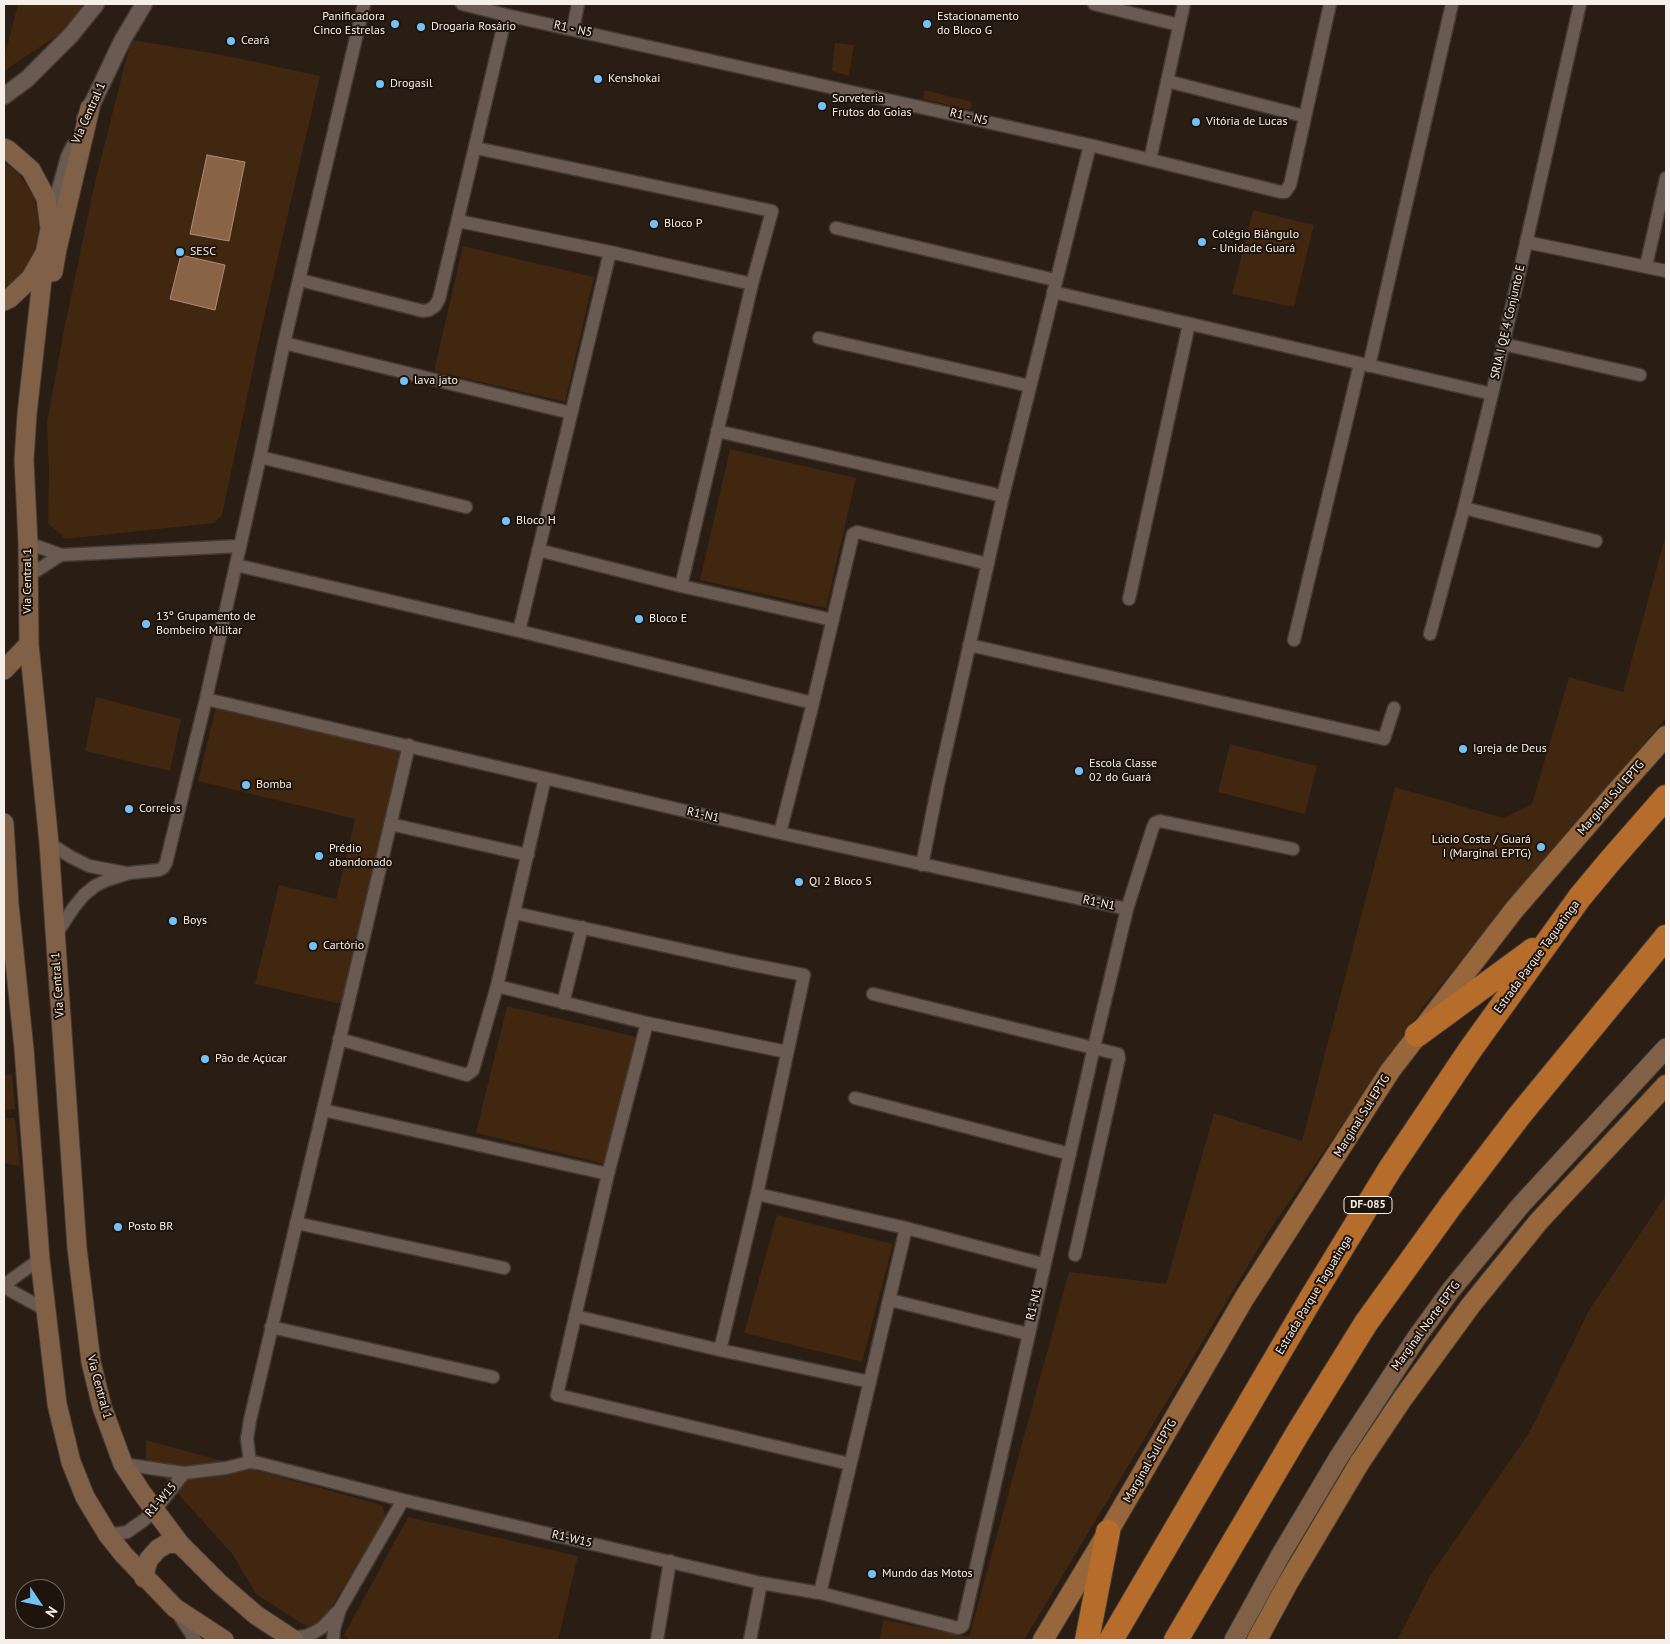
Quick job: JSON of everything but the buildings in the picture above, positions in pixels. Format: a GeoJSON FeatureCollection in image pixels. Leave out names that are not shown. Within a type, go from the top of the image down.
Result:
{"type":"FeatureCollection","features":[{"type":"Feature","properties":{"kind":"highway","name":"Estrada Parque Taguatinga"},"geometry":{"type":"LineString","coordinates":[[1111,1640],[1310,1300],[1390,1169],[1470,1050],[1580,897],[1666,797]]}},
{"type":"Feature","properties":{"kind":"highway"},"geometry":{"type":"LineString","coordinates":[[1417,1035],[1553,935]]}},
{"type":"Feature","properties":{"kind":"highway"},"geometry":{"type":"LineString","coordinates":[[1176,1640],[1299,1431],[1366,1324],[1519,1116],[1666,937]]}},
{"type":"Feature","properties":{"kind":"highway"},"geometry":{"type":"LineString","coordinates":[[1087,1640],[1108,1532]]}},
{"type":"Feature","properties":{"kind":"main road"},"geometry":{"type":"LineString","coordinates":[[33,358],[46,330],[57,249],[90,108]]}},
{"type":"Feature","properties":{"kind":"main road"},"geometry":{"type":"LineString","coordinates":[[4,148],[31,170],[46,198],[50,229],[45,253],[31,278],[10,298],[4,301]]}},
{"type":"Feature","properties":{"kind":"main road","name":"Via Central 1"},"geometry":{"type":"LineString","coordinates":[[45,253],[27,414],[24,460],[28,543],[29,644],[49,842],[77,1248],[91,1362],[102,1407],[123,1464],[155,1510],[180,1544],[219,1583],[256,1614],[293,1639]]}},
{"type":"Feature","properties":{"kind":"main road"},"geometry":{"type":"LineString","coordinates":[[4,670],[29,644]]}},
{"type":"Feature","properties":{"kind":"main road","name":"Marginal Sul EPTG"},"geometry":{"type":"LineString","coordinates":[[1043,1640],[1245,1297],[1390,1072],[1514,910],[1666,736]]}},
{"type":"Feature","properties":{"kind":"main road"},"geometry":{"type":"LineString","coordinates":[[4,822],[9,904],[24,1049],[40,1259],[57,1404],[71,1462],[85,1497],[108,1535],[144,1578],[175,1608],[224,1640]]}},
{"type":"Feature","properties":{"kind":"main road","name":"Marginal Norte EPTG"},"geometry":{"type":"LineString","coordinates":[[1234,1640],[1280,1556],[1337,1460],[1386,1382],[1451,1290],[1521,1205],[1666,1048]]}},
{"type":"Feature","properties":{"kind":"main road","name":"Marginal Norte EPTG"},"geometry":{"type":"LineString","coordinates":[[1257,1640],[1360,1462],[1403,1398],[1470,1305],[1539,1221],[1666,1085]]}},
{"type":"Feature","properties":{"kind":"main road"},"geometry":{"type":"LineString","coordinates":[[144,1578],[149,1559],[158,1550],[168,1543],[180,1544]]}},
{"type":"Feature","properties":{"kind":"street"},"geometry":{"type":"LineString","coordinates":[[4,96],[27,79],[71,35],[96,4]]}},
{"type":"Feature","properties":{"kind":"street","name":"Via Central 1"},"geometry":{"type":"LineString","coordinates":[[50,229],[69,157],[122,41],[144,4]]}},
{"type":"Feature","properties":{"kind":"street"},"geometry":{"type":"LineString","coordinates":[[55,936],[84,895],[107,880],[129,873],[159,870],[165,866],[206,699],[284,343],[364,4]]}},
{"type":"Feature","properties":{"kind":"street","name":"R1 - N5"},"geometry":{"type":"LineString","coordinates":[[462,4],[1090,145],[1281,192],[1285,192],[1290,185],[1330,4]]}},
{"type":"Feature","properties":{"kind":"street"},"geometry":{"type":"LineString","coordinates":[[573,29],[578,4]]}},
{"type":"Feature","properties":{"kind":"street"},"geometry":{"type":"LineString","coordinates":[[1094,4],[1179,26]]}},
{"type":"Feature","properties":{"kind":"street"},"geometry":{"type":"LineString","coordinates":[[1150,160],[1184,4]]}},
{"type":"Feature","properties":{"kind":"street"},"geometry":{"type":"LineString","coordinates":[[1294,640],[1364,365],[1452,4]]}},
{"type":"Feature","properties":{"kind":"street","name":"SRIA I QE 4 Conjunto E"},"geometry":{"type":"LineString","coordinates":[[1430,634],[1492,394],[1580,4]]}},
{"type":"Feature","properties":{"kind":"street"},"geometry":{"type":"LineString","coordinates":[[300,280],[423,311],[436,306],[476,148],[506,15]]}},
{"type":"Feature","properties":{"kind":"street"},"geometry":{"type":"LineString","coordinates":[[1166,81],[1304,116]]}},
{"type":"Feature","properties":{"kind":"street"},"geometry":{"type":"LineString","coordinates":[[922,864],[1003,496],[1090,145]]}},
{"type":"Feature","properties":{"kind":"street"},"geometry":{"type":"LineString","coordinates":[[476,148],[772,211],[752,284],[681,586]]}},
{"type":"Feature","properties":{"kind":"street"},"geometry":{"type":"LineString","coordinates":[[1646,266],[1666,178]]}},
{"type":"Feature","properties":{"kind":"street"},"geometry":{"type":"LineString","coordinates":[[458,221],[610,252],[752,284]]}},
{"type":"Feature","properties":{"kind":"street"},"geometry":{"type":"LineString","coordinates":[[836,228],[1189,324],[1492,394]]}},
{"type":"Feature","properties":{"kind":"street"},"geometry":{"type":"LineString","coordinates":[[1526,242],[1666,271]]}},
{"type":"Feature","properties":{"kind":"street"},"geometry":{"type":"LineString","coordinates":[[519,631],[610,252]]}},
{"type":"Feature","properties":{"kind":"street"},"geometry":{"type":"LineString","coordinates":[[1130,599],[1189,324]]}},
{"type":"Feature","properties":{"kind":"street"},"geometry":{"type":"LineString","coordinates":[[819,338],[1030,386]]}},
{"type":"Feature","properties":{"kind":"street"},"geometry":{"type":"LineString","coordinates":[[284,343],[571,413]]}},
{"type":"Feature","properties":{"kind":"street"},"geometry":{"type":"LineString","coordinates":[[1503,344],[1640,375]]}},
{"type":"Feature","properties":{"kind":"street"},"geometry":{"type":"LineString","coordinates":[[717,431],[1003,496]]}},
{"type":"Feature","properties":{"kind":"street"},"geometry":{"type":"LineString","coordinates":[[260,457],[466,507]]}},
{"type":"Feature","properties":{"kind":"street"},"geometry":{"type":"LineString","coordinates":[[1464,508],[1596,541]]}},
{"type":"Feature","properties":{"kind":"street"},"geometry":{"type":"LineString","coordinates":[[780,833],[852,536],[855,532],[988,564]]}},
{"type":"Feature","properties":{"kind":"street"},"geometry":{"type":"LineString","coordinates":[[28,543],[61,555],[240,546]]}},
{"type":"Feature","properties":{"kind":"street"},"geometry":{"type":"LineString","coordinates":[[538,550],[681,586],[832,620]]}},
{"type":"Feature","properties":{"kind":"street"},"geometry":{"type":"LineString","coordinates":[[28,576],[61,555]]}},
{"type":"Feature","properties":{"kind":"street"},"geometry":{"type":"LineString","coordinates":[[236,565],[519,631],[813,703]]}},
{"type":"Feature","properties":{"kind":"street"},"geometry":{"type":"LineString","coordinates":[[969,645],[1384,739],[1394,708]]}},
{"type":"Feature","properties":{"kind":"street","name":"R1-N1"},"geometry":{"type":"LineString","coordinates":[[206,699],[780,833],[1127,909],[1043,1264],[965,1615],[960,1627]]}},
{"type":"Feature","properties":{"kind":"street"},"geometry":{"type":"LineString","coordinates":[[250,1462],[248,1439],[250,1420],[409,746]]}},
{"type":"Feature","properties":{"kind":"street"},"geometry":{"type":"LineString","coordinates":[[339,1040],[467,1075],[473,1070],[515,913],[545,778]]}},
{"type":"Feature","properties":{"kind":"street"},"geometry":{"type":"LineString","coordinates":[[1127,909],[1153,827],[1155,823],[1160,821],[1293,849]]}},
{"type":"Feature","properties":{"kind":"street"},"geometry":{"type":"LineString","coordinates":[[390,824],[528,855]]}},
{"type":"Feature","properties":{"kind":"street"},"geometry":{"type":"LineString","coordinates":[[49,842],[71,857],[89,866],[129,873]]}},
{"type":"Feature","properties":{"kind":"street"},"geometry":{"type":"LineString","coordinates":[[515,913],[804,975],[757,1194],[720,1350]]}},
{"type":"Feature","properties":{"kind":"street"},"geometry":{"type":"LineString","coordinates":[[562,1003],[582,928]]}},
{"type":"Feature","properties":{"kind":"street"},"geometry":{"type":"LineString","coordinates":[[497,986],[647,1023],[786,1052]]}},
{"type":"Feature","properties":{"kind":"street"},"geometry":{"type":"LineString","coordinates":[[873,994],[1118,1054],[1120,1058],[1075,1255]]}},
{"type":"Feature","properties":{"kind":"street"},"geometry":{"type":"LineString","coordinates":[[647,1023],[608,1174],[557,1395],[850,1464]]}},
{"type":"Feature","properties":{"kind":"street"},"geometry":{"type":"LineString","coordinates":[[855,1098],[1070,1154]]}},
{"type":"Feature","properties":{"kind":"street"},"geometry":{"type":"LineString","coordinates":[[323,1110],[608,1174]]}},
{"type":"Feature","properties":{"kind":"street"},"geometry":{"type":"LineString","coordinates":[[757,1194],[906,1228],[1043,1264]]}},
{"type":"Feature","properties":{"kind":"street"},"geometry":{"type":"LineString","coordinates":[[296,1223],[504,1268]]}},
{"type":"Feature","properties":{"kind":"street"},"geometry":{"type":"LineString","coordinates":[[820,1594],[906,1228]]}},
{"type":"Feature","properties":{"kind":"street"},"geometry":{"type":"LineString","coordinates":[[40,1259],[4,1286],[46,1310]]}},
{"type":"Feature","properties":{"kind":"street"},"geometry":{"type":"LineString","coordinates":[[890,1300],[1028,1334]]}},
{"type":"Feature","properties":{"kind":"street"},"geometry":{"type":"LineString","coordinates":[[575,1316],[720,1350],[870,1382]]}},
{"type":"Feature","properties":{"kind":"street"},"geometry":{"type":"LineString","coordinates":[[271,1327],[493,1377]]}},
{"type":"Feature","properties":{"kind":"street","name":"R1-W15"},"geometry":{"type":"LineString","coordinates":[[123,1464],[184,1473],[226,1468],[250,1462],[403,1500],[960,1627]]}},
{"type":"Feature","properties":{"kind":"street","name":"R1-W15"},"geometry":{"type":"LineString","coordinates":[[108,1535],[127,1532],[144,1520],[155,1510],[184,1473]]}},
{"type":"Feature","properties":{"kind":"street"},"geometry":{"type":"LineString","coordinates":[[333,1640],[340,1609],[403,1500]]}},
{"type":"Feature","properties":{"kind":"street"},"geometry":{"type":"LineString","coordinates":[[657,1640],[670,1561]]}},
{"type":"Feature","properties":{"kind":"street"},"geometry":{"type":"LineString","coordinates":[[750,1640],[761,1583]]}},
{"type":"Feature","properties":{"kind":"street"},"geometry":{"type":"LineString","coordinates":[[175,1608],[195,1640]]}},
{"type":"Feature","properties":{"kind":"street"},"geometry":{"type":"LineString","coordinates":[[293,1639],[306,1636],[323,1627],[340,1609]]}},
{"type":"Feature","properties":{"kind":"shaded area"},"geometry":{"type":"Polygon","coordinates":[[[18,4],[88,4],[73,25],[4,71],[4,58],[18,4]]]}},
{"type":"Feature","properties":{"kind":"shaded area","name":"SESC"},"geometry":{"type":"Polygon","coordinates":[[[131,40],[218,54],[320,76],[263,322],[222,515],[214,523],[65,539],[48,523],[49,471],[47,422],[95,182],[131,40]]]}},
{"type":"Feature","properties":{"kind":"shaded area"},"geometry":{"type":"Polygon","coordinates":[[[835,43],[854,45],[849,76],[832,71],[835,43]]]}},
{"type":"Feature","properties":{"kind":"shaded area"},"geometry":{"type":"Polygon","coordinates":[[[924,90],[972,102],[970,110],[923,99],[924,90]]]}},
{"type":"Feature","properties":{"kind":"shaded area"},"geometry":{"type":"Polygon","coordinates":[[[207,155],[245,162],[229,241],[190,234],[207,155]]]}},
{"type":"Feature","properties":{"kind":"shaded area"},"geometry":{"type":"Polygon","coordinates":[[[4,162],[18,173],[33,196],[39,224],[38,238],[28,264],[20,276],[4,289],[4,162]]]}},
{"type":"Feature","properties":{"kind":"shaded area"},"geometry":{"type":"Polygon","coordinates":[[[1253,210],[1314,225],[1294,307],[1232,294],[1253,210]]]}},
{"type":"Feature","properties":{"kind":"shaded area"},"geometry":{"type":"Polygon","coordinates":[[[463,246],[594,277],[565,402],[434,371],[463,246]]]}},
{"type":"Feature","properties":{"kind":"shaded area"},"geometry":{"type":"Polygon","coordinates":[[[181,255],[225,265],[215,310],[170,299],[181,255]]]}},
{"type":"Feature","properties":{"kind":"shaded area"},"geometry":{"type":"Polygon","coordinates":[[[730,449],[856,478],[826,608],[700,580],[730,449]]]}},
{"type":"Feature","properties":{"kind":"shaded area"},"geometry":{"type":"Polygon","coordinates":[[[1666,534],[1666,718],[1534,872],[1424,1006],[1267,1234],[1024,1640],[879,1640],[884,1620],[969,1637],[1069,1272],[1166,1284],[1214,1113],[1302,1141],[1395,787],[1504,818],[1532,804],[1569,677],[1623,692],[1666,534]]]}},
{"type":"Feature","properties":{"kind":"shaded area"},"geometry":{"type":"Polygon","coordinates":[[[96,697],[181,719],[170,771],[85,751],[96,697]]]}},
{"type":"Feature","properties":{"kind":"shaded area"},"geometry":{"type":"Polygon","coordinates":[[[216,707],[402,751],[341,1004],[255,984],[279,885],[336,899],[355,819],[198,781],[216,707]]]}},
{"type":"Feature","properties":{"kind":"shaded area"},"geometry":{"type":"Polygon","coordinates":[[[1230,744],[1317,766],[1305,814],[1218,792],[1230,744]]]}},
{"type":"Feature","properties":{"kind":"shaded area"},"geometry":{"type":"Polygon","coordinates":[[[507,1006],[636,1037],[605,1164],[476,1133],[507,1006]]]}},
{"type":"Feature","properties":{"kind":"shaded area"},"geometry":{"type":"Polygon","coordinates":[[[12,1074],[15,1110],[4,1109],[4,1076],[12,1074]]]}},
{"type":"Feature","properties":{"kind":"shaded area"},"geometry":{"type":"Polygon","coordinates":[[[4,1118],[15,1118],[20,1166],[4,1163],[4,1118]]]}},
{"type":"Feature","properties":{"kind":"shaded area"},"geometry":{"type":"Polygon","coordinates":[[[1666,1195],[1666,1640],[1397,1640],[1430,1576],[1529,1433],[1588,1312],[1666,1195]]]}},
{"type":"Feature","properties":{"kind":"shaded area"},"geometry":{"type":"Polygon","coordinates":[[[777,1215],[893,1244],[862,1362],[744,1333],[777,1215]]]}},
{"type":"Feature","properties":{"kind":"shaded area"},"geometry":{"type":"Polygon","coordinates":[[[146,1440],[382,1505],[386,1518],[320,1625],[307,1627],[256,1594],[233,1555],[146,1458],[146,1440]]]}},
{"type":"Feature","properties":{"kind":"shaded area"},"geometry":{"type":"Polygon","coordinates":[[[408,1517],[578,1556],[558,1640],[350,1640],[344,1635],[408,1517]]]}},
{"type":"Feature","properties":{"kind":"place","name":"Panificadora Cinco Estrelas"},"geometry":{"type":"Point","coordinates":[395,24]}},
{"type":"Feature","properties":{"kind":"place","name":"Estacionamento do Bloco G"},"geometry":{"type":"Point","coordinates":[927,24]}},
{"type":"Feature","properties":{"kind":"place","name":"Drogaria Rosário"},"geometry":{"type":"Point","coordinates":[421,27]}},
{"type":"Feature","properties":{"kind":"place","name":"Ceará"},"geometry":{"type":"Point","coordinates":[231,41]}},
{"type":"Feature","properties":{"kind":"place","name":"Kenshokai"},"geometry":{"type":"Point","coordinates":[598,79]}},
{"type":"Feature","properties":{"kind":"place","name":"Drogasil"},"geometry":{"type":"Point","coordinates":[380,84]}},
{"type":"Feature","properties":{"kind":"place","name":"Sorveteria Frutos do Goias"},"geometry":{"type":"Point","coordinates":[822,106]}},
{"type":"Feature","properties":{"kind":"place","name":"Vitória de Lucas"},"geometry":{"type":"Point","coordinates":[1196,122]}},
{"type":"Feature","properties":{"kind":"place","name":"Bloco P"},"geometry":{"type":"Point","coordinates":[654,224]}},
{"type":"Feature","properties":{"kind":"place","name":"Colégio Biângulo - Unidade Guará"},"geometry":{"type":"Point","coordinates":[1202,242]}},
{"type":"Feature","properties":{"kind":"place","name":"SESC"},"geometry":{"type":"Point","coordinates":[180,252]}},
{"type":"Feature","properties":{"kind":"place","name":"lava jato"},"geometry":{"type":"Point","coordinates":[404,381]}},
{"type":"Feature","properties":{"kind":"place","name":"Bloco H"},"geometry":{"type":"Point","coordinates":[506,521]}},
{"type":"Feature","properties":{"kind":"place","name":"Bloco E"},"geometry":{"type":"Point","coordinates":[639,619]}},
{"type":"Feature","properties":{"kind":"place","name":"13º Grupamento de Bombeiro Militar"},"geometry":{"type":"Point","coordinates":[146,624]}},
{"type":"Feature","properties":{"kind":"place","name":"Igreja de Deus"},"geometry":{"type":"Point","coordinates":[1463,749]}},
{"type":"Feature","properties":{"kind":"place","name":"Escola Classe 02 do Guará"},"geometry":{"type":"Point","coordinates":[1079,771]}},
{"type":"Feature","properties":{"kind":"place","name":"Bomba"},"geometry":{"type":"Point","coordinates":[246,785]}},
{"type":"Feature","properties":{"kind":"place","name":"Correios"},"geometry":{"type":"Point","coordinates":[129,809]}},
{"type":"Feature","properties":{"kind":"place","name":"Lúcio Costa / Guará I (Marginal EPTG)"},"geometry":{"type":"Point","coordinates":[1541,847]}},
{"type":"Feature","properties":{"kind":"place","name":"Prédio abandonado"},"geometry":{"type":"Point","coordinates":[319,856]}},
{"type":"Feature","properties":{"kind":"place","name":"QI 2 Bloco S"},"geometry":{"type":"Point","coordinates":[799,882]}},
{"type":"Feature","properties":{"kind":"place","name":"Boys"},"geometry":{"type":"Point","coordinates":[173,921]}},
{"type":"Feature","properties":{"kind":"place","name":"Cartório"},"geometry":{"type":"Point","coordinates":[313,946]}},
{"type":"Feature","properties":{"kind":"place","name":"Pão de Açúcar"},"geometry":{"type":"Point","coordinates":[205,1059]}},
{"type":"Feature","properties":{"kind":"place","name":"Posto BR"},"geometry":{"type":"Point","coordinates":[118,1227]}},
{"type":"Feature","properties":{"kind":"place","name":"Mundo das Motos"},"geometry":{"type":"Point","coordinates":[872,1574]}}]}
